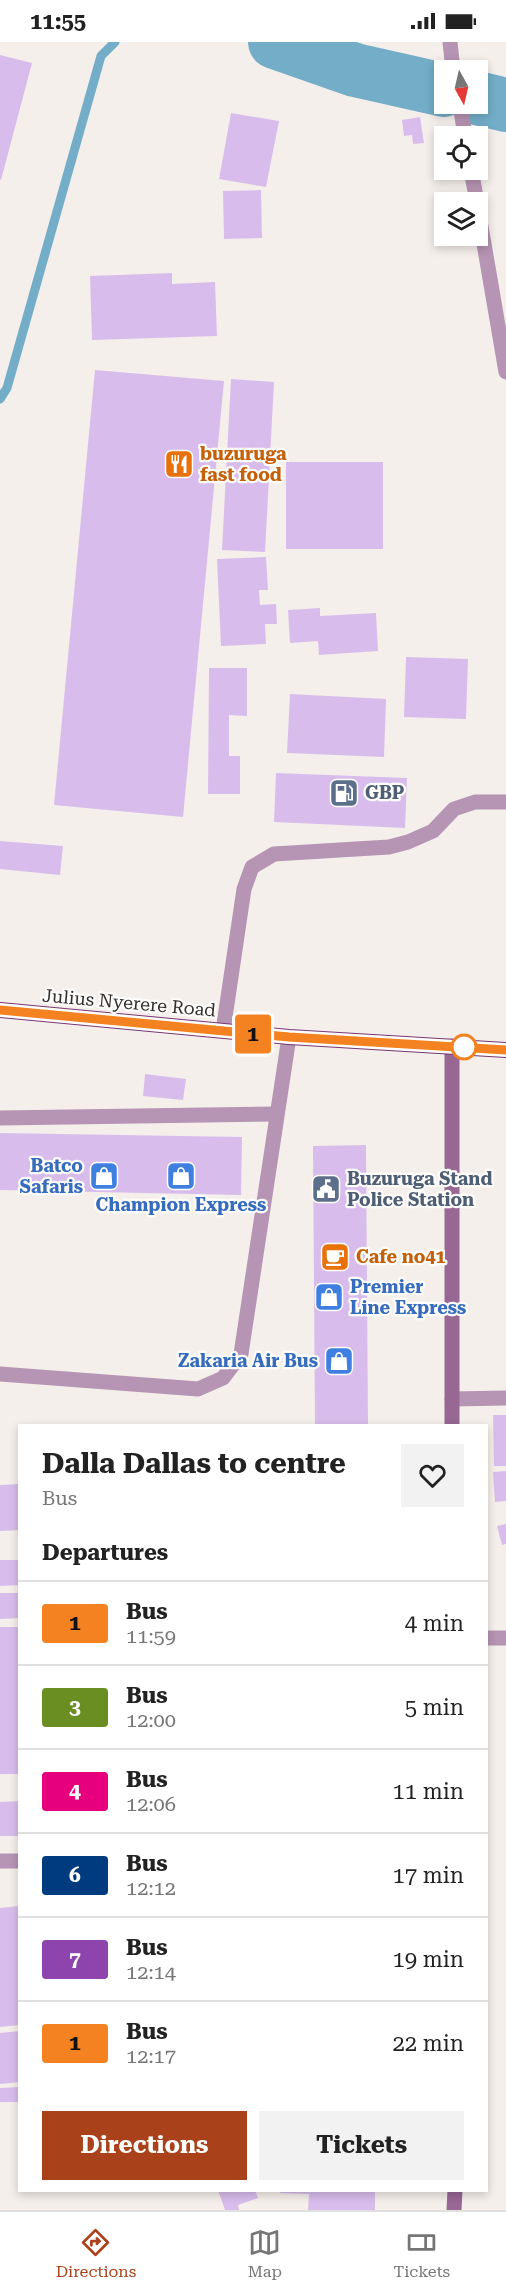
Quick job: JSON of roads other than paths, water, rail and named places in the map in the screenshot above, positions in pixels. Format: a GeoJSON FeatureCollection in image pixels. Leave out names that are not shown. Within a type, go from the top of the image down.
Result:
{"type":"FeatureCollection","features":[{"type":"Feature","properties":{"kind":"highway","name":"Julius Nyerere Road"},"geometry":{"type":"LineString","coordinates":[[0,1010],[289,1037],[506,1050]]}},
{"type":"Feature","properties":{"kind":"main road"},"geometry":{"type":"LineString","coordinates":[[452,1424],[453,1046]]}},
{"type":"Feature","properties":{"kind":"main road"},"geometry":{"type":"LineString","coordinates":[[454,2210],[455,2192]]}},
{"type":"Feature","properties":{"kind":"street"},"geometry":{"type":"LineString","coordinates":[[450,42],[452,60]]}},
{"type":"Feature","properties":{"kind":"street"},"geometry":{"type":"LineString","coordinates":[[484,246],[506,372]]}},
{"type":"Feature","properties":{"kind":"street"},"geometry":{"type":"LineString","coordinates":[[223,1031],[244,889],[252,867],[274,854],[389,847],[433,831],[454,809],[475,802],[506,802]]}},
{"type":"Feature","properties":{"kind":"street"},"geometry":{"type":"LineString","coordinates":[[0,1374],[198,1389],[223,1378],[241,1354],[289,1037]]}},
{"type":"Feature","properties":{"kind":"street"},"geometry":{"type":"LineString","coordinates":[[0,1118],[276,1114]]}},
{"type":"Feature","properties":{"kind":"street"},"geometry":{"type":"LineString","coordinates":[[452,1398],[506,1398]]}},
{"type":"Feature","properties":{"kind":"street"},"geometry":{"type":"LineString","coordinates":[[488,1638],[506,1638]]}},
{"type":"Feature","properties":{"kind":"street"},"geometry":{"type":"LineString","coordinates":[[0,1862],[18,1861]]}},
{"type":"Feature","properties":{"kind":"waterway"},"geometry":{"type":"LineString","coordinates":[[0,399],[7,388],[101,56],[115,42]]}},
{"type":"Feature","properties":{"kind":"waterway"},"geometry":{"type":"LineString","coordinates":[[275,42],[355,70],[434,88]]}},
{"type":"Feature","properties":{"kind":"waterway"},"geometry":{"type":"LineString","coordinates":[[488,101],[506,105]]}},
{"type":"Feature","properties":{"kind":"place","name":"buzuruga fast food"},"geometry":{"type":"Point","coordinates":[179,464]}},
{"type":"Feature","properties":{"kind":"place","name":"GBP"},"geometry":{"type":"Point","coordinates":[344,793]}},
{"type":"Feature","properties":{"kind":"place","name":"Batco Safaris"},"geometry":{"type":"Point","coordinates":[104,1176]}},
{"type":"Feature","properties":{"kind":"place","name":"Champion Express"},"geometry":{"type":"Point","coordinates":[181,1176]}},
{"type":"Feature","properties":{"kind":"place","name":"Buzuruga Stand Police Station"},"geometry":{"type":"Point","coordinates":[326,1189]}},
{"type":"Feature","properties":{"kind":"place","name":"Cafe no41"},"geometry":{"type":"Point","coordinates":[335,1257]}},
{"type":"Feature","properties":{"kind":"place","name":"Premier Line Express"},"geometry":{"type":"Point","coordinates":[329,1297]}},
{"type":"Feature","properties":{"kind":"place","name":"Zakaria Air Bus"},"geometry":{"type":"Point","coordinates":[339,1361]}}]}
